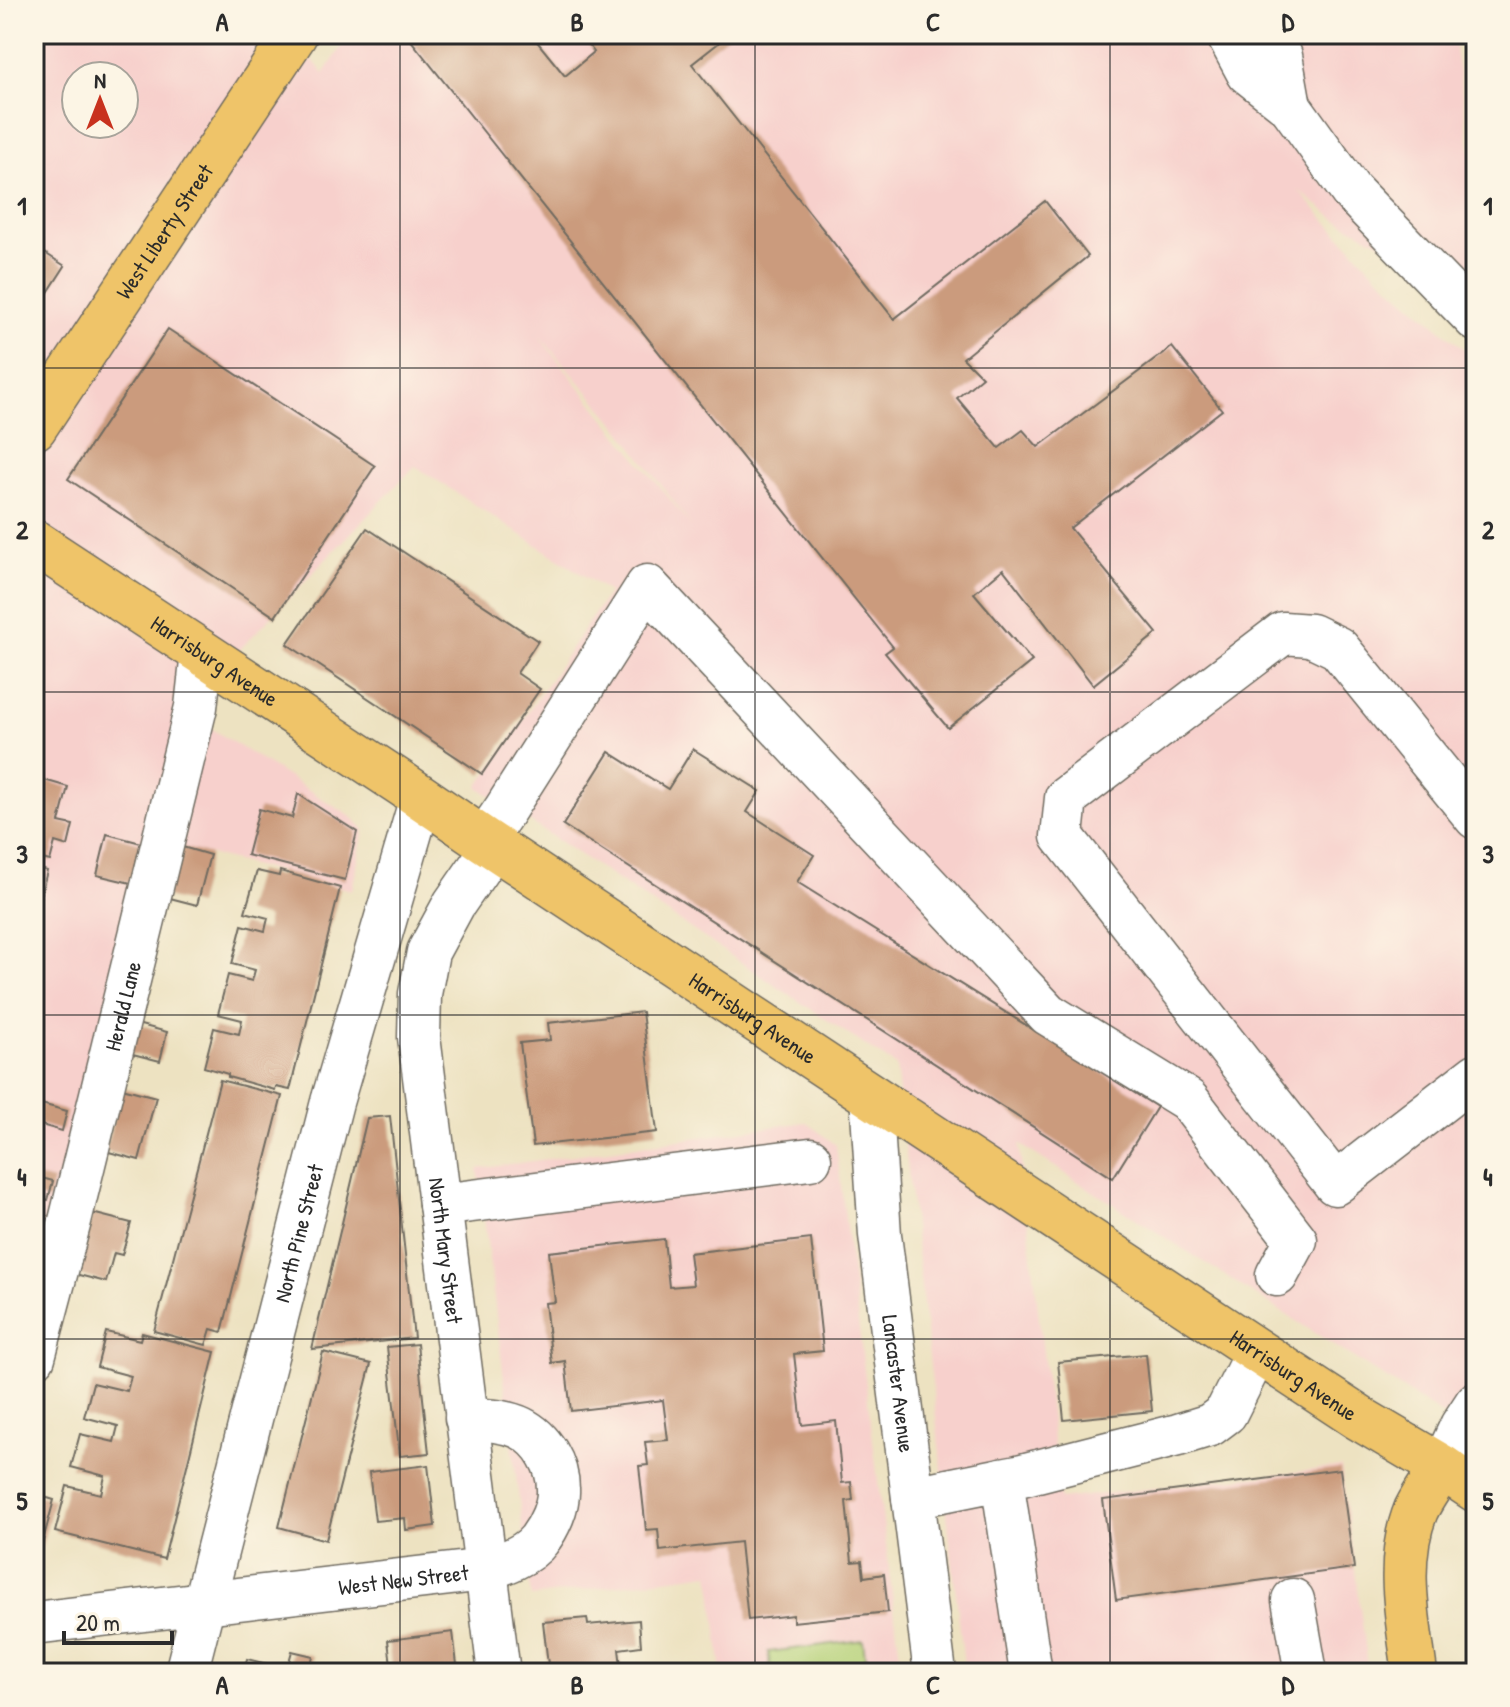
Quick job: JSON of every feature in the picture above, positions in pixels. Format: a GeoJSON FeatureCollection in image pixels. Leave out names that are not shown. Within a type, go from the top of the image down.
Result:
{"type":"FeatureCollection","features":[{"type":"Feature","properties":{"kind":"main road","name":"West Liberty Street"},"geometry":{"type":"LineString","coordinates":[[34,428],[295,34]]}},
{"type":"Feature","properties":{"kind":"main road","name":"Harrisburg Avenue"},"geometry":{"type":"LineString","coordinates":[[34,542],[1359,1418],[1459,1478]]}},
{"type":"Feature","properties":{"kind":"main road"},"geometry":{"type":"LineString","coordinates":[[1415,1673],[1404,1572],[1405,1551],[1416,1510],[1459,1478]]}},
{"type":"Feature","properties":{"kind":"street"},"geometry":{"type":"LineString","coordinates":[[1227,34],[1248,73],[1290,106],[1351,191],[1476,320]]}},
{"type":"Feature","properties":{"kind":"street"},"geometry":{"type":"LineString","coordinates":[[1269,34],[1281,56],[1290,106]]}},
{"type":"Feature","properties":{"kind":"street","name":"North Mary Street"},"geometry":{"type":"LineString","coordinates":[[499,1673],[419,1037],[420,994],[428,952],[454,904],[647,586],[1048,1014],[1188,1100],[1296,1240],[1277,1275]]}},
{"type":"Feature","properties":{"kind":"street"},"geometry":{"type":"LineString","coordinates":[[1476,818],[1338,648],[1311,635],[1283,633],[1066,798],[1062,836],[1335,1184],[1476,1075]]}},
{"type":"Feature","properties":{"kind":"street","name":"Herald Lane"},"geometry":{"type":"LineString","coordinates":[[34,1357],[196,707],[202,653]]}},
{"type":"Feature","properties":{"kind":"street","name":"North Pine Street"},"geometry":{"type":"LineString","coordinates":[[186,1673],[332,1102],[421,798]]}},
{"type":"Feature","properties":{"kind":"street"},"geometry":{"type":"LineString","coordinates":[[353,1032],[419,1037]]}},
{"type":"Feature","properties":{"kind":"street","name":"Lancaster Avenue"},"geometry":{"type":"LineString","coordinates":[[871,1095],[880,1235],[935,1673]]}},
{"type":"Feature","properties":{"kind":"street"},"geometry":{"type":"LineString","coordinates":[[440,1205],[810,1159]]}},
{"type":"Feature","properties":{"kind":"street"},"geometry":{"type":"LineString","coordinates":[[913,1497],[1002,1479],[1210,1425],[1226,1413],[1257,1351]]}},
{"type":"Feature","properties":{"kind":"street"},"geometry":{"type":"LineString","coordinates":[[1459,1478],[1461,1426],[1476,1403]]}},
{"type":"Feature","properties":{"kind":"street","name":"West New Street"},"geometry":{"type":"LineString","coordinates":[[34,1623],[485,1570],[509,1562],[538,1542],[554,1513],[559,1489],[553,1463],[538,1440],[521,1428],[466,1418]]}},
{"type":"Feature","properties":{"kind":"street"},"geometry":{"type":"LineString","coordinates":[[1002,1479],[1031,1673]]}},
{"type":"Feature","properties":{"kind":"street"},"geometry":{"type":"LineString","coordinates":[[1293,1600],[1306,1673]]}},
{"type":"Feature","properties":{"kind":"shaded area"},"geometry":{"type":"Polygon","coordinates":[[[34,34],[292,34],[324,74],[350,34],[1453,34],[1476,188],[1476,281],[1383,244],[1337,220],[1298,190],[1378,276],[1476,359],[1476,1436],[1019,1144],[1060,1499],[1341,1467],[1369,1673],[965,1673],[896,1066],[478,787],[609,592],[415,466],[182,710],[353,818],[364,830],[352,890],[151,840],[34,1289],[34,34]],[[541,338],[694,529],[616,424],[541,338]]]}},
{"type":"Feature","properties":{"kind":"shaded area"},"geometry":{"type":"Polygon","coordinates":[[[806,1122],[836,1145],[902,1673],[722,1673],[710,1573],[531,1597],[478,1169],[806,1122]]]}},
{"type":"Feature","properties":{"kind":"green space"},"geometry":{"type":"Polygon","coordinates":[[[863,1640],[867,1673],[771,1673],[768,1652],[863,1640]]]}},
{"type":"Feature","properties":{"kind":"building"},"geometry":{"type":"Polygon","coordinates":[[[406,34],[531,34],[565,76],[594,52],[580,34],[730,34],[692,64],[894,319],[1045,201],[1088,256],[963,358],[982,377],[957,398],[999,448],[1023,430],[1038,447],[1172,347],[1222,410],[1070,528],[1157,633],[1093,685],[1003,569],[974,593],[1032,661],[948,728],[885,653],[893,647],[406,34]]]}},
{"type":"Feature","properties":{"kind":"building"},"geometry":{"type":"Polygon","coordinates":[[[34,246],[65,266],[34,314],[34,246]]]}},
{"type":"Feature","properties":{"kind":"building"},"geometry":{"type":"Polygon","coordinates":[[[168,329],[375,466],[275,617],[68,479],[168,329]]]}},
{"type":"Feature","properties":{"kind":"building"},"geometry":{"type":"Polygon","coordinates":[[[367,528],[538,641],[517,673],[540,689],[482,774],[287,644],[367,528]]]}},
{"type":"Feature","properties":{"kind":"building"},"geometry":{"type":"Polygon","coordinates":[[[693,749],[760,791],[747,812],[814,855],[797,882],[1157,1107],[1113,1178],[563,825],[609,752],[668,789],[693,749]]]}},
{"type":"Feature","properties":{"kind":"building"},"geometry":{"type":"Polygon","coordinates":[[[34,777],[68,787],[59,822],[73,825],[68,846],[55,842],[50,861],[34,857],[34,777]]]}},
{"type":"Feature","properties":{"kind":"building"},"geometry":{"type":"Polygon","coordinates":[[[298,794],[357,832],[345,880],[247,855],[259,809],[292,818],[298,794]]]}},
{"type":"Feature","properties":{"kind":"building"},"geometry":{"type":"Polygon","coordinates":[[[107,834],[141,843],[131,883],[97,875],[107,834]]]}},
{"type":"Feature","properties":{"kind":"building"},"geometry":{"type":"Polygon","coordinates":[[[179,846],[210,855],[197,905],[166,897],[179,846]]]}},
{"type":"Feature","properties":{"kind":"building"},"geometry":{"type":"Polygon","coordinates":[[[34,867],[47,871],[35,918],[34,917],[34,867]]]}},
{"type":"Feature","properties":{"kind":"building"},"geometry":{"type":"Polygon","coordinates":[[[257,871],[279,876],[280,871],[340,888],[290,1090],[276,1087],[275,1090],[204,1067],[214,1028],[239,1034],[242,1020],[218,1014],[228,975],[252,981],[255,970],[232,964],[242,925],[265,931],[268,918],[245,912],[257,871]]]}},
{"type":"Feature","properties":{"kind":"building"},"geometry":{"type":"Polygon","coordinates":[[[642,1012],[657,1132],[533,1146],[520,1043],[550,1040],[548,1023],[642,1012]]]}},
{"type":"Feature","properties":{"kind":"building"},"geometry":{"type":"Polygon","coordinates":[[[133,1023],[167,1032],[160,1061],[125,1052],[133,1023]]]}},
{"type":"Feature","properties":{"kind":"building"},"geometry":{"type":"Polygon","coordinates":[[[220,1080],[282,1096],[222,1332],[211,1329],[206,1345],[154,1331],[220,1080]]]}},
{"type":"Feature","properties":{"kind":"building"},"geometry":{"type":"Polygon","coordinates":[[[122,1088],[156,1097],[139,1160],[105,1151],[122,1088]]]}},
{"type":"Feature","properties":{"kind":"building"},"geometry":{"type":"Polygon","coordinates":[[[34,1102],[67,1111],[62,1131],[34,1123],[34,1102]]]}},
{"type":"Feature","properties":{"kind":"building"},"geometry":{"type":"Polygon","coordinates":[[[390,1116],[414,1338],[312,1349],[367,1118],[390,1116]]]}},
{"type":"Feature","properties":{"kind":"building"},"geometry":{"type":"Polygon","coordinates":[[[34,1176],[53,1181],[48,1200],[34,1196],[34,1176]]]}},
{"type":"Feature","properties":{"kind":"building"},"geometry":{"type":"Polygon","coordinates":[[[92,1213],[131,1223],[122,1255],[114,1253],[106,1282],[75,1274],[92,1213]]]}},
{"type":"Feature","properties":{"kind":"building"},"geometry":{"type":"Polygon","coordinates":[[[34,1219],[58,1225],[50,1258],[34,1254],[34,1219]]]}},
{"type":"Feature","properties":{"kind":"building"},"geometry":{"type":"Polygon","coordinates":[[[664,1239],[669,1287],[693,1285],[689,1253],[811,1239],[823,1351],[794,1354],[802,1425],[836,1421],[842,1483],[851,1482],[853,1500],[846,1501],[852,1562],[862,1561],[864,1577],[884,1574],[888,1612],[793,1622],[793,1615],[748,1620],[740,1542],[660,1551],[658,1529],[646,1530],[639,1466],[648,1465],[645,1442],[668,1440],[663,1400],[571,1411],[565,1361],[552,1363],[545,1303],[555,1302],[549,1252],[664,1239]]]}},
{"type":"Feature","properties":{"kind":"building"},"geometry":{"type":"Polygon","coordinates":[[[106,1332],[140,1340],[142,1333],[215,1352],[164,1559],[55,1532],[67,1486],[101,1494],[105,1476],[71,1467],[80,1434],[114,1442],[118,1426],[84,1417],[93,1383],[127,1391],[131,1376],[97,1367],[106,1332]]]}},
{"type":"Feature","properties":{"kind":"building"},"geometry":{"type":"Polygon","coordinates":[[[417,1344],[429,1453],[400,1456],[387,1347],[417,1344]]]}},
{"type":"Feature","properties":{"kind":"building"},"geometry":{"type":"Polygon","coordinates":[[[323,1352],[371,1364],[326,1540],[279,1527],[323,1352]]]}},
{"type":"Feature","properties":{"kind":"building"},"geometry":{"type":"Polygon","coordinates":[[[1146,1354],[1152,1411],[1064,1420],[1058,1362],[1146,1354]]]}},
{"type":"Feature","properties":{"kind":"building"},"geometry":{"type":"Polygon","coordinates":[[[428,1465],[435,1526],[406,1530],[405,1518],[375,1521],[369,1472],[428,1465]]]}},
{"type":"Feature","properties":{"kind":"building"},"geometry":{"type":"Polygon","coordinates":[[[1340,1469],[1354,1568],[1116,1600],[1103,1500],[1340,1469]]]}},
{"type":"Feature","properties":{"kind":"building"},"geometry":{"type":"Polygon","coordinates":[[[34,1494],[54,1500],[35,1570],[34,1570],[34,1494]]]}},
{"type":"Feature","properties":{"kind":"building"},"geometry":{"type":"Polygon","coordinates":[[[587,1618],[588,1625],[639,1620],[641,1646],[619,1649],[621,1666],[594,1669],[594,1673],[549,1673],[543,1622],[587,1618]]]}},
{"type":"Feature","properties":{"kind":"building"},"geometry":{"type":"Polygon","coordinates":[[[453,1632],[458,1673],[392,1673],[388,1640],[453,1632]]]}},
{"type":"Feature","properties":{"kind":"building"},"geometry":{"type":"Polygon","coordinates":[[[292,1651],[313,1656],[309,1673],[243,1673],[247,1659],[287,1669],[292,1651]]]}}]}
